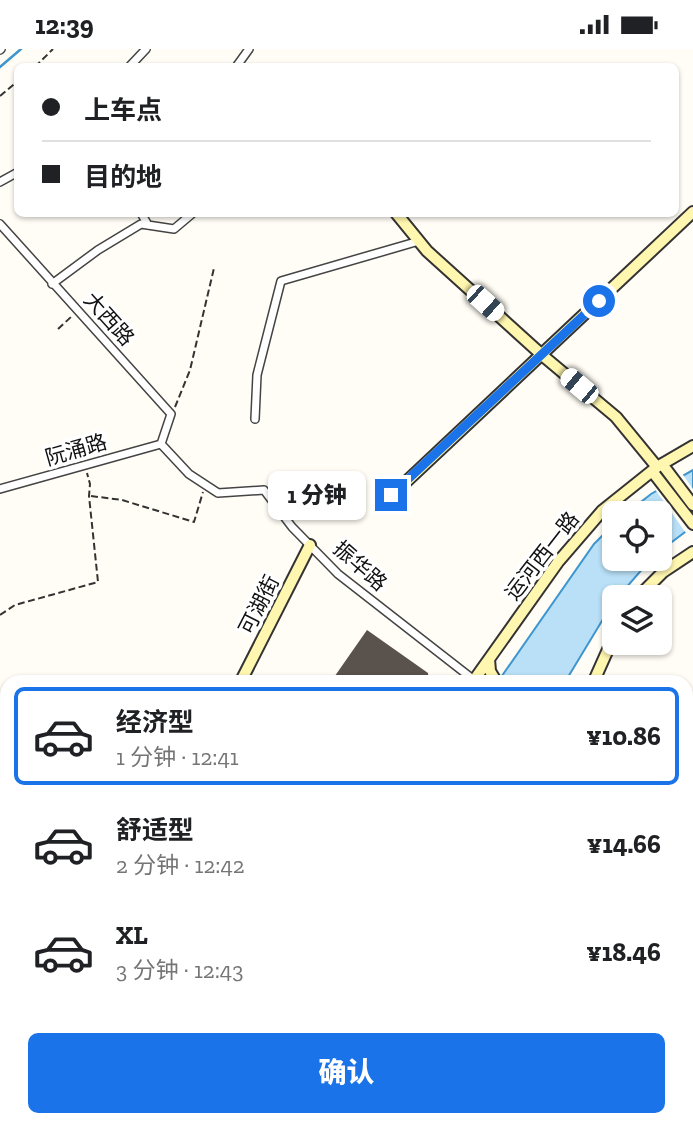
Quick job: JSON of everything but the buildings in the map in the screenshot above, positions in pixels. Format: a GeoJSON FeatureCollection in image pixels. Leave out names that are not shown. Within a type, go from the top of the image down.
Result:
{"type":"FeatureCollection","features":[{"type":"Feature","properties":{"kind":"street"},"geometry":{"type":"LineString","coordinates":[[133,63],[146,49]]}},
{"type":"Feature","properties":{"kind":"street"},"geometry":{"type":"LineString","coordinates":[[391,495],[693,212]]}},
{"type":"Feature","properties":{"kind":"street"},"geometry":{"type":"LineString","coordinates":[[143,217],[148,225]]}},
{"type":"Feature","properties":{"kind":"street"},"geometry":{"type":"LineString","coordinates":[[52,284],[98,250],[141,224],[174,229],[188,217]]}},
{"type":"Feature","properties":{"kind":"street"},"geometry":{"type":"LineString","coordinates":[[399,217],[419,241],[542,355],[616,417],[659,470],[693,505]]}},
{"type":"Feature","properties":{"kind":"street","name":"大西路"},"geometry":{"type":"LineString","coordinates":[[0,223],[52,284],[172,414]]}},
{"type":"Feature","properties":{"kind":"street"},"geometry":{"type":"LineString","coordinates":[[255,419],[257,375],[281,281],[419,241]]}},
{"type":"Feature","properties":{"kind":"street"},"geometry":{"type":"LineString","coordinates":[[161,444],[172,414]]}},
{"type":"Feature","properties":{"kind":"street","name":"阮涌路"},"geometry":{"type":"LineString","coordinates":[[0,489],[161,444]]}},
{"type":"Feature","properties":{"kind":"street","name":"振华路"},"geometry":{"type":"LineString","coordinates":[[161,444],[189,474],[218,493],[264,490],[292,527],[338,574],[466,675]]}},
{"type":"Feature","properties":{"kind":"street","name":"运河西一路"},"geometry":{"type":"LineString","coordinates":[[479,675],[580,534],[602,511],[693,446]]}},
{"type":"Feature","properties":{"kind":"street"},"geometry":{"type":"LineString","coordinates":[[659,470],[693,524]]}},
{"type":"Feature","properties":{"kind":"street","name":"可湖街"},"geometry":{"type":"LineString","coordinates":[[244,675],[310,545]]}},
{"type":"Feature","properties":{"kind":"street"},"geometry":{"type":"LineString","coordinates":[[650,585],[663,572],[693,552]]}},
{"type":"Feature","properties":{"kind":"street"},"geometry":{"type":"LineString","coordinates":[[597,675],[606,655]]}},
{"type":"Feature","properties":{"kind":"street"},"geometry":{"type":"LineString","coordinates":[[489,659],[492,675]]}},
{"type":"Feature","properties":{"kind":"lane"},"geometry":{"type":"LineString","coordinates":[[693,846],[693,872]]}},
{"type":"Feature","properties":{"kind":"path"},"geometry":{"type":"LineString","coordinates":[[39,63],[53,49]]}},
{"type":"Feature","properties":{"kind":"path"},"geometry":{"type":"LineString","coordinates":[[0,96],[14,84]]}},
{"type":"Feature","properties":{"kind":"path"},"geometry":{"type":"LineString","coordinates":[[172,414],[190,370],[214,268]]}},
{"type":"Feature","properties":{"kind":"path"},"geometry":{"type":"LineString","coordinates":[[58,329],[77,311]]}},
{"type":"Feature","properties":{"kind":"path"},"geometry":{"type":"LineString","coordinates":[[0,615],[15,605],[98,582],[90,484],[85,465]]}},
{"type":"Feature","properties":{"kind":"path"},"geometry":{"type":"LineString","coordinates":[[89,496],[122,500],[194,522],[205,484]]}},
{"type":"Feature","properties":{"kind":"water"},"geometry":{"type":"Polygon","coordinates":[[[693,470],[693,526],[672,542],[672,501],[642,501],[693,470]]]}},
{"type":"Feature","properties":{"kind":"water"},"geometry":{"type":"Polygon","coordinates":[[[602,536],[602,571],[641,571],[628,585],[602,585],[602,621],[569,675],[503,675],[602,536]]]}},
{"type":"Feature","properties":{"kind":"pier"},"geometry":{"type":"Polygon","coordinates":[[[681,472],[693,489],[693,528],[686,533],[672,513],[672,501],[663,501],[654,488],[681,472]]]}},
{"type":"Feature","properties":{"kind":"waterway"},"geometry":{"type":"LineString","coordinates":[[0,67],[21,49]]}},
{"type":"Feature","properties":{"kind":"route"},"geometry":{"type":"LineString","coordinates":[[391,495],[599,301]]}}]}
